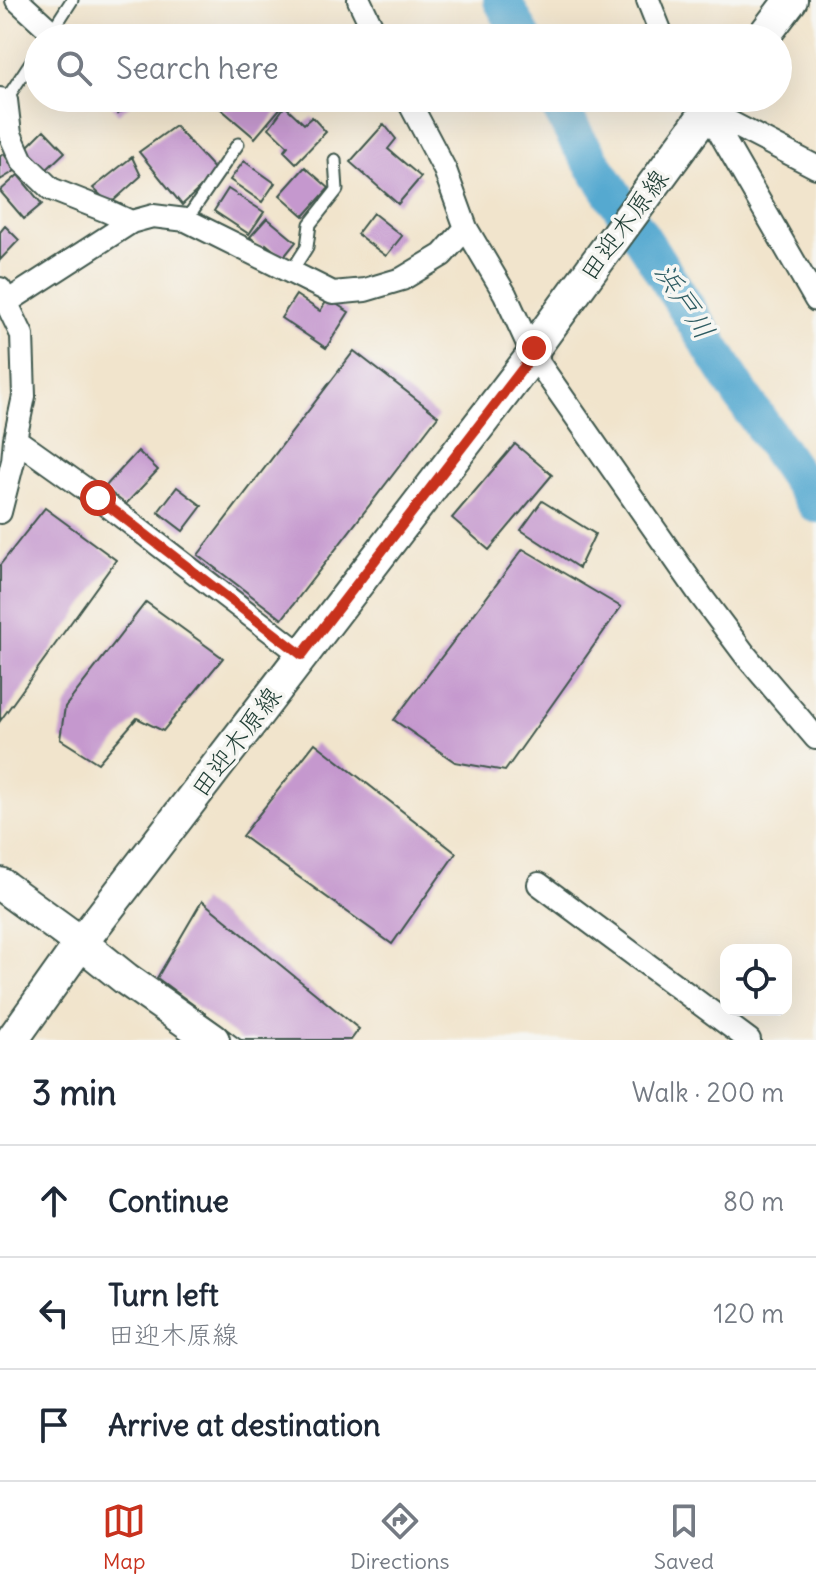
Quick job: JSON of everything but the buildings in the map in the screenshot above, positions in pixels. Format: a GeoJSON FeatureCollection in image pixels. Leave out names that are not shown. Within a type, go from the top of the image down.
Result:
{"type":"FeatureCollection","features":[{"type":"Feature","properties":{"kind":"main road"},"geometry":{"type":"LineString","coordinates":[[773,24],[791,0]]}},
{"type":"Feature","properties":{"kind":"main road","name":"田迎木原線"},"geometry":{"type":"LineString","coordinates":[[12,1040],[81,943],[534,352],[701,112]]}},
{"type":"Feature","properties":{"kind":"main road"},"geometry":{"type":"LineString","coordinates":[[0,884],[213,1040]]}},
{"type":"Feature","properties":{"kind":"street"},"geometry":{"type":"LineString","coordinates":[[17,0],[40,24]]}},
{"type":"Feature","properties":{"kind":"street"},"geometry":{"type":"LineString","coordinates":[[359,0],[370,24]]}},
{"type":"Feature","properties":{"kind":"street"},"geometry":{"type":"LineString","coordinates":[[648,0],[657,24]]}},
{"type":"Feature","properties":{"kind":"street"},"geometry":{"type":"LineString","coordinates":[[3,100],[10,134],[22,161],[51,189],[131,222]]}},
{"type":"Feature","properties":{"kind":"street"},"geometry":{"type":"LineString","coordinates":[[414,112],[445,170],[466,228],[505,294],[534,352],[692,584],[746,656],[816,738]]}},
{"type":"Feature","properties":{"kind":"street"},"geometry":{"type":"LineString","coordinates":[[713,112],[816,300]]}},
{"type":"Feature","properties":{"kind":"street"},"geometry":{"type":"LineString","coordinates":[[725,112],[816,167]]}},
{"type":"Feature","properties":{"kind":"street"},"geometry":{"type":"LineString","coordinates":[[0,512],[24,396],[22,335],[4,296],[131,222],[153,216],[186,220],[333,293],[365,290],[402,279],[442,255],[466,228]]}},
{"type":"Feature","properties":{"kind":"street"},"geometry":{"type":"LineString","coordinates":[[15,439],[98,498],[302,655]]}},
{"type":"Feature","properties":{"kind":"street"},"geometry":{"type":"LineString","coordinates":[[539,884],[749,1040]]}},
{"type":"Feature","properties":{"kind":"lane"},"geometry":{"type":"LineString","coordinates":[[57,24],[72,0]]}},
{"type":"Feature","properties":{"kind":"lane"},"geometry":{"type":"LineString","coordinates":[[3,100],[24,71]]}},
{"type":"Feature","properties":{"kind":"lane"},"geometry":{"type":"LineString","coordinates":[[186,220],[238,144]]}},
{"type":"Feature","properties":{"kind":"lane"},"geometry":{"type":"LineString","coordinates":[[291,272],[307,247],[310,224],[337,190],[335,160]]}},
{"type":"Feature","properties":{"kind":"waterway","name":"浜戸川"},"geometry":{"type":"LineString","coordinates":[[502,0],[515,24]]}},
{"type":"Feature","properties":{"kind":"waterway","name":"浜戸川"},"geometry":{"type":"LineString","coordinates":[[562,112],[740,393],[816,504]]}},
{"type":"Feature","properties":{"kind":"route"},"geometry":{"type":"LineString","coordinates":[[98,498],[302,655],[533,355],[534,348]]}}]}
